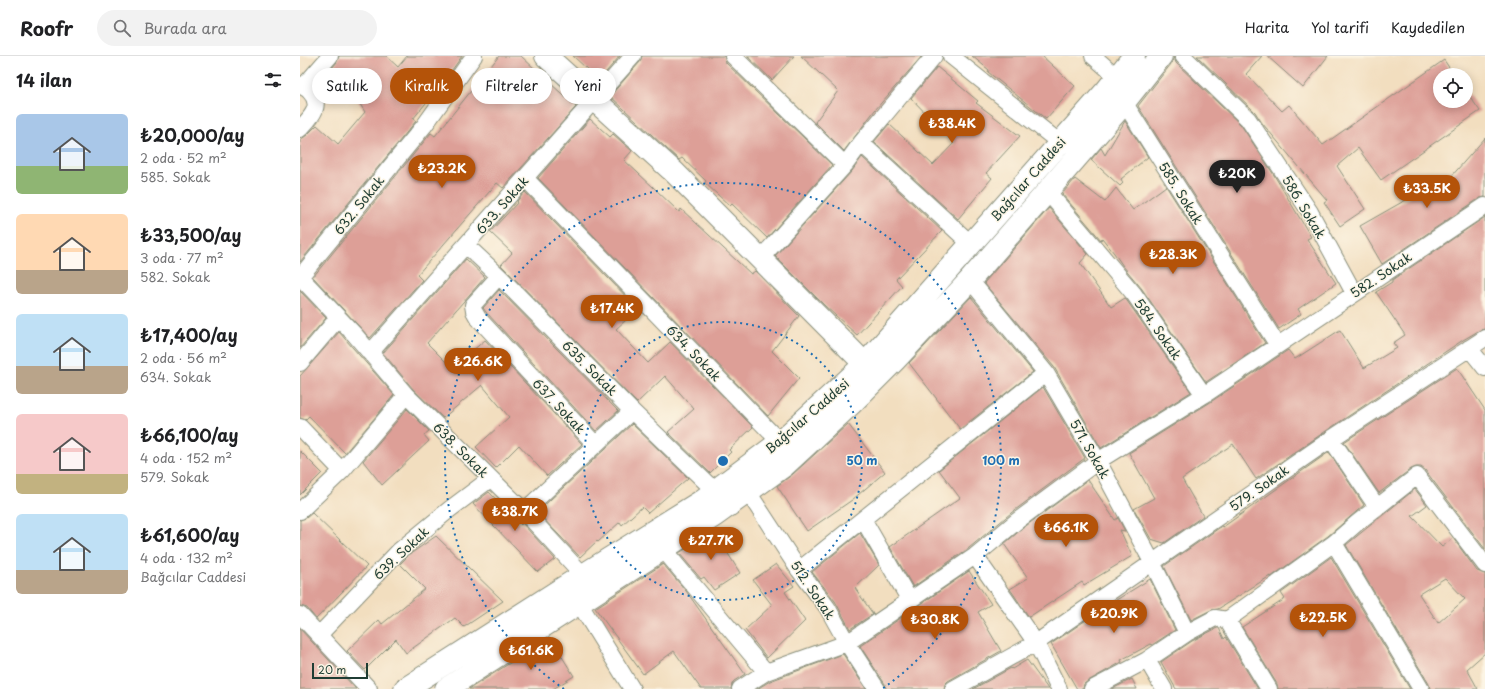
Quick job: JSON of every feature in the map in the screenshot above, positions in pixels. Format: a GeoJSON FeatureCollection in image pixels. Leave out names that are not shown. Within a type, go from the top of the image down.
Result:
{"type":"FeatureCollection","features":[{"type":"Feature","properties":{"kind":"main road"},"geometry":{"type":"LineString","coordinates":[[546,56],[560,69]]}},
{"type":"Feature","properties":{"kind":"main road","name":"Bağcılar Caddesi"},"geometry":{"type":"LineString","coordinates":[[405,689],[700,502],[780,442],[865,364],[1060,143],[1134,56]]}},
{"type":"Feature","properties":{"kind":"main road","name":"Bağcılar Caddesi"},"geometry":{"type":"LineString","coordinates":[[450,688],[714,516],[786,465],[851,404],[970,280],[1124,102],[1161,56]]}},
{"type":"Feature","properties":{"kind":"main road"},"geometry":{"type":"LineString","coordinates":[[597,104],[675,172],[865,364]]}},
{"type":"Feature","properties":{"kind":"main road"},"geometry":{"type":"LineString","coordinates":[[443,665],[450,688]]}},
{"type":"Feature","properties":{"kind":"street"},"geometry":{"type":"LineString","coordinates":[[300,130],[312,116],[316,108],[315,100],[311,92],[301,86],[330,56]]}},
{"type":"Feature","properties":{"kind":"street","name":"632. Sokak"},"geometry":{"type":"LineString","coordinates":[[300,277],[424,126],[474,56]]}},
{"type":"Feature","properties":{"kind":"street","name":"633. Sokak"},"geometry":{"type":"LineString","coordinates":[[616,76],[633,56]]}},
{"type":"Feature","properties":{"kind":"street"},"geometry":{"type":"LineString","coordinates":[[733,56],[845,165]]}},
{"type":"Feature","properties":{"kind":"street"},"geometry":{"type":"LineString","coordinates":[[760,259],[845,165],[861,143],[934,56]]}},
{"type":"Feature","properties":{"kind":"street"},"geometry":{"type":"LineString","coordinates":[[951,56],[1060,143]]}},
{"type":"Feature","properties":{"kind":"street"},"geometry":{"type":"LineString","coordinates":[[1093,56],[1117,77]]}},
{"type":"Feature","properties":{"kind":"street","name":"586. Sokak"},"geometry":{"type":"LineString","coordinates":[[1183,56],[1248,119],[1310,212],[1354,293]]}},
{"type":"Feature","properties":{"kind":"street","name":"585. Sokak"},"geometry":{"type":"LineString","coordinates":[[1124,102],[1277,344]]}},
{"type":"Feature","properties":{"kind":"street","name":"633. Sokak"},"geometry":{"type":"LineString","coordinates":[[370,353],[591,104]]}},
{"type":"Feature","properties":{"kind":"street"},"geometry":{"type":"LineString","coordinates":[[861,143],[971,244]]}},
{"type":"Feature","properties":{"kind":"street","name":"634. Sokak"},"geometry":{"type":"LineString","coordinates":[[525,178],[780,442]]}},
{"type":"Feature","properties":{"kind":"street","name":"584. Sokak"},"geometry":{"type":"LineString","coordinates":[[1047,191],[1134,294],[1204,395]]}},
{"type":"Feature","properties":{"kind":"street","name":"582. Sokak"},"geometry":{"type":"LineString","coordinates":[[740,689],[766,672],[847,643],[909,599],[974,556],[1017,521],[1098,461],[1204,395],[1277,344],[1485,206]]}},
{"type":"Feature","properties":{"kind":"street","name":"635. Sokak"},"geometry":{"type":"LineString","coordinates":[[466,245],[499,276],[632,411],[714,491]]}},
{"type":"Feature","properties":{"kind":"street","name":"637. Sokak"},"geometry":{"type":"LineString","coordinates":[[499,276],[473,305],[474,311],[478,318],[595,444]]}},
{"type":"Feature","properties":{"kind":"street","name":"638. Sokak"},"geometry":{"type":"LineString","coordinates":[[300,277],[406,394],[490,479],[524,511],[583,575]]}},
{"type":"Feature","properties":{"kind":"street","name":"571. Sokak"},"geometry":{"type":"LineString","coordinates":[[970,280],[1046,373],[1098,461],[1152,562],[1186,633]]}},
{"type":"Feature","properties":{"kind":"street"},"geometry":{"type":"LineString","coordinates":[[300,363],[338,318]]}},
{"type":"Feature","properties":{"kind":"street","name":"579. Sokak"},"geometry":{"type":"LineString","coordinates":[[953,689],[1036,642],[1331,439],[1485,338]]}},
{"type":"Feature","properties":{"kind":"street"},"geometry":{"type":"LineString","coordinates":[[1469,348],[1485,368]]}},
{"type":"Feature","properties":{"kind":"street"},"geometry":{"type":"LineString","coordinates":[[799,570],[1046,373]]}},
{"type":"Feature","properties":{"kind":"street"},"geometry":{"type":"LineString","coordinates":[[300,511],[342,471],[406,394]]}},
{"type":"Feature","properties":{"kind":"street"},"geometry":{"type":"LineString","coordinates":[[524,511],[632,411]]}},
{"type":"Feature","properties":{"kind":"street"},"geometry":{"type":"LineString","coordinates":[[300,428],[342,471]]}},
{"type":"Feature","properties":{"kind":"street"},"geometry":{"type":"LineString","coordinates":[[1331,439],[1377,507]]}},
{"type":"Feature","properties":{"kind":"street"},"geometry":{"type":"LineString","coordinates":[[1092,689],[1147,660],[1186,633],[1215,618],[1227,620],[1334,544],[1377,507],[1417,476],[1485,565]]}},
{"type":"Feature","properties":{"kind":"street","name":"639. Sokak"},"geometry":{"type":"LineString","coordinates":[[320,635],[399,552],[450,508],[490,479]]}},
{"type":"Feature","properties":{"kind":"street","name":"512. Sokak"},"geometry":{"type":"LineString","coordinates":[[748,492],[799,570],[827,607],[847,643],[877,689]]}},
{"type":"Feature","properties":{"kind":"street"},"geometry":{"type":"LineString","coordinates":[[863,519],[909,599]]}},
{"type":"Feature","properties":{"kind":"street"},"geometry":{"type":"LineString","coordinates":[[1334,544],[1421,689]]}},
{"type":"Feature","properties":{"kind":"street"},"geometry":{"type":"LineString","coordinates":[[663,549],[766,672]]}},
{"type":"Feature","properties":{"kind":"street"},"geometry":{"type":"LineString","coordinates":[[974,556],[1036,642],[1059,689]]}},
{"type":"Feature","properties":{"kind":"street"},"geometry":{"type":"LineString","coordinates":[[580,603],[632,689]]}},
{"type":"Feature","properties":{"kind":"street"},"geometry":{"type":"LineString","coordinates":[[300,615],[369,689]]}},
{"type":"Feature","properties":{"kind":"street"},"geometry":{"type":"LineString","coordinates":[[1227,620],[1269,689]]}},
{"type":"Feature","properties":{"kind":"street"},"geometry":{"type":"LineString","coordinates":[[1147,660],[1164,689]]}},
{"type":"Feature","properties":{"kind":"building"},"geometry":{"type":"Polygon","coordinates":[[[339,56],[386,56],[398,67],[407,56],[462,56],[453,68],[390,68],[390,104],[425,104],[413,119],[416,121],[300,262],[300,140],[317,125],[338,144],[365,112],[360,104],[382,104],[382,68],[332,68],[337,62],[339,56]]]}},
{"type":"Feature","properties":{"kind":"building"},"geometry":{"type":"Polygon","coordinates":[[[499,56],[521,56],[534,68],[489,68],[499,56]]]}},
{"type":"Feature","properties":{"kind":"building"},"geometry":{"type":"Polygon","coordinates":[[[573,56],[620,56],[610,68],[586,68],[573,56]]]}},
{"type":"Feature","properties":{"kind":"building"},"geometry":{"type":"Polygon","coordinates":[[[642,56],[724,56],[726,63],[832,165],[767,238],[732,204],[730,206],[705,183],[706,181],[682,158],[679,160],[616,102],[616,89],[640,62],[642,56]]]}},
{"type":"Feature","properties":{"kind":"building"},"geometry":{"type":"Polygon","coordinates":[[[747,56],[794,56],[772,80],[747,56]]]}},
{"type":"Feature","properties":{"kind":"building"},"geometry":{"type":"Polygon","coordinates":[[[801,56],[922,56],[875,110],[844,151],[815,122],[838,91],[801,56]]]}},
{"type":"Feature","properties":{"kind":"building"},"geometry":{"type":"Polygon","coordinates":[[[972,56],[1042,56],[1075,86],[1046,119],[988,72],[989,70],[972,56]]]}},
{"type":"Feature","properties":{"kind":"building"},"geometry":{"type":"Polygon","coordinates":[[[1197,56],[1262,56],[1246,74],[1282,111],[1289,105],[1323,145],[1444,60],[1449,68],[1433,68],[1433,108],[1473,108],[1473,101],[1480,111],[1381,180],[1358,148],[1337,166],[1365,209],[1340,226],[1324,202],[1327,200],[1262,123],[1255,112],[1197,56]]]}},
{"type":"Feature","properties":{"kind":"building"},"geometry":{"type":"Polygon","coordinates":[[[1267,56],[1328,56],[1303,88],[1267,56]]]}},
{"type":"Feature","properties":{"kind":"building"},"geometry":{"type":"Polygon","coordinates":[[[1174,57],[1176,63],[1241,125],[1274,175],[1311,237],[1307,239],[1336,283],[1298,309],[1301,314],[1279,329],[1138,106],[1171,64],[1174,57]]]}},
{"type":"Feature","properties":{"kind":"building"},"geometry":{"type":"Polygon","coordinates":[[[937,67],[978,101],[976,103],[1020,136],[986,173],[992,178],[958,219],[874,142],[889,124],[933,165],[954,143],[911,98],[937,67]]]}},
{"type":"Feature","properties":{"kind":"building"},"geometry":{"type":"Polygon","coordinates":[[[552,85],[560,92],[560,104],[573,104],[576,107],[503,188],[497,183],[417,275],[422,280],[370,338],[313,277],[431,133],[435,136],[461,104],[463,104],[463,101],[471,91],[471,104],[552,104],[552,85]]]}},
{"type":"Feature","properties":{"kind":"building"},"geometry":{"type":"Polygon","coordinates":[[[590,119],[610,137],[613,134],[632,151],[624,160],[679,212],[681,209],[751,274],[755,271],[799,316],[772,351],[799,378],[768,416],[538,178],[590,119]]]}},
{"type":"Feature","properties":{"kind":"building"},"geometry":{"type":"Polygon","coordinates":[[[1125,121],[1148,157],[1121,179],[1123,183],[1120,186],[1091,160],[1101,148],[1105,155],[1125,121]]]}},
{"type":"Feature","properties":{"kind":"building"},"geometry":{"type":"Polygon","coordinates":[[[1485,138],[1485,197],[1480,198],[1382,264],[1360,226],[1432,185],[1436,194],[1485,138]]]}},
{"type":"Feature","properties":{"kind":"building"},"geometry":{"type":"Polygon","coordinates":[[[862,157],[942,231],[896,279],[902,286],[857,335],[825,306],[775,256],[852,171],[862,157]]]}},
{"type":"Feature","properties":{"kind":"building"},"geometry":{"type":"Polygon","coordinates":[[[1075,179],[1105,202],[1116,188],[1133,210],[1166,186],[1265,343],[1206,382],[1142,289],[1102,238],[1101,240],[1062,194],[1075,179]]]}},
{"type":"Feature","properties":{"kind":"building"},"geometry":{"type":"Polygon","coordinates":[[[525,192],[638,309],[616,329],[648,363],[670,342],[753,427],[729,450],[731,452],[710,473],[668,432],[694,409],[665,376],[637,403],[501,265],[512,253],[490,232],[518,202],[517,201],[525,192]]]}},
{"type":"Feature","properties":{"kind":"building"},"geometry":{"type":"Polygon","coordinates":[[[1049,208],[1088,254],[1080,263],[1111,307],[1125,298],[1191,392],[1101,448],[1054,367],[984,283],[1049,208]]]}},
{"type":"Feature","properties":{"kind":"building"},"geometry":{"type":"Polygon","coordinates":[[[1485,217],[1485,329],[1480,330],[1463,340],[1256,479],[1233,444],[1182,479],[1203,516],[1164,543],[1151,539],[1134,509],[1154,498],[1129,453],[1209,403],[1288,350],[1295,359],[1340,330],[1364,368],[1397,348],[1393,343],[1405,335],[1376,292],[1485,217]]]}},
{"type":"Feature","properties":{"kind":"building"},"geometry":{"type":"Polygon","coordinates":[[[466,259],[485,277],[427,343],[452,368],[485,340],[582,444],[547,476],[519,445],[496,468],[476,447],[509,417],[482,385],[443,418],[413,389],[383,353],[466,259]]]}},
{"type":"Feature","properties":{"kind":"building"},"geometry":{"type":"Polygon","coordinates":[[[499,290],[618,411],[596,431],[483,308],[499,290]]]}},
{"type":"Feature","properties":{"kind":"building"},"geometry":{"type":"Polygon","coordinates":[[[300,291],[326,318],[300,348],[300,291]]]}},
{"type":"Feature","properties":{"kind":"building"},"geometry":{"type":"Polygon","coordinates":[[[971,297],[1033,372],[960,429],[909,363],[971,297]]]}},
{"type":"Feature","properties":{"kind":"building"},"geometry":{"type":"Polygon","coordinates":[[[339,332],[394,395],[345,453],[309,416],[305,420],[300,418],[300,376],[339,332]]]}},
{"type":"Feature","properties":{"kind":"building"},"geometry":{"type":"Polygon","coordinates":[[[1457,368],[1485,410],[1485,549],[1425,470],[1421,467],[1411,469],[1379,493],[1344,442],[1457,368]]]}},
{"type":"Feature","properties":{"kind":"building"},"geometry":{"type":"Polygon","coordinates":[[[1043,387],[1085,458],[1011,513],[969,548],[913,587],[890,547],[960,498],[939,470],[1043,387]]]}},
{"type":"Feature","properties":{"kind":"building"},"geometry":{"type":"Polygon","coordinates":[[[407,409],[429,431],[424,435],[429,441],[382,485],[363,461],[407,409]]]}},
{"type":"Feature","properties":{"kind":"building"},"geometry":{"type":"Polygon","coordinates":[[[632,424],[688,478],[648,513],[642,507],[622,525],[620,522],[580,557],[537,512],[632,424]]]}},
{"type":"Feature","properties":{"kind":"building"},"geometry":{"type":"Polygon","coordinates":[[[848,424],[885,472],[852,500],[807,531],[777,486],[793,474],[848,424]]]}},
{"type":"Feature","properties":{"kind":"building"},"geometry":{"type":"Polygon","coordinates":[[[300,451],[322,473],[300,495],[300,451]]]}},
{"type":"Feature","properties":{"kind":"building"},"geometry":{"type":"Polygon","coordinates":[[[1329,452],[1364,505],[1328,536],[1271,577],[1270,576],[1218,609],[1211,610],[1191,620],[1164,566],[1222,526],[1223,527],[1329,452]]]}},
{"type":"Feature","properties":{"kind":"building"},"geometry":{"type":"Polygon","coordinates":[[[1088,480],[1115,520],[1118,518],[1125,531],[1120,530],[1132,556],[1084,585],[1082,582],[1029,617],[1010,589],[1028,578],[1004,544],[1023,528],[1088,480]]]}},
{"type":"Feature","properties":{"kind":"building"},"geometry":{"type":"Polygon","coordinates":[[[1415,489],[1427,505],[1412,516],[1442,547],[1453,538],[1477,571],[1485,574],[1485,653],[1467,669],[1478,689],[1430,689],[1429,684],[1346,545],[1415,489]],[[1445,578],[1419,594],[1438,623],[1465,599],[1445,578]]]}},
{"type":"Feature","properties":{"kind":"building"},"geometry":{"type":"Polygon","coordinates":[[[489,492],[521,525],[522,523],[555,559],[538,572],[473,504],[489,492]]]}},
{"type":"Feature","properties":{"kind":"building"},"geometry":{"type":"Polygon","coordinates":[[[312,513],[367,566],[316,619],[307,608],[300,606],[300,520],[306,518],[312,513]]]}},
{"type":"Feature","properties":{"kind":"building"},"geometry":{"type":"Polygon","coordinates":[[[714,531],[740,573],[714,590],[704,577],[701,579],[679,553],[714,531]]]}},
{"type":"Feature","properties":{"kind":"building"},"geometry":{"type":"Polygon","coordinates":[[[860,533],[879,565],[855,588],[873,614],[850,629],[835,601],[812,572],[860,533]]]}},
{"type":"Feature","properties":{"kind":"building"},"geometry":{"type":"Polygon","coordinates":[[[436,536],[503,601],[464,627],[455,618],[406,653],[396,639],[365,670],[347,651],[379,620],[382,624],[425,589],[400,564],[409,555],[436,536]]]}},
{"type":"Feature","properties":{"kind":"building"},"geometry":{"type":"Polygon","coordinates":[[[1331,557],[1410,689],[1278,689],[1277,684],[1242,627],[1285,599],[1281,593],[1331,557]]]}},
{"type":"Feature","properties":{"kind":"building"},"geometry":{"type":"Polygon","coordinates":[[[663,564],[686,591],[745,674],[734,681],[731,689],[701,689],[674,651],[643,674],[595,608],[663,564]]]}},
{"type":"Feature","properties":{"kind":"building"},"geometry":{"type":"Polygon","coordinates":[[[776,564],[794,586],[785,592],[805,621],[767,658],[745,630],[772,605],[753,580],[776,564]]]}},
{"type":"Feature","properties":{"kind":"building"},"geometry":{"type":"Polygon","coordinates":[[[969,571],[991,604],[978,612],[1001,651],[948,681],[945,684],[944,689],[886,689],[885,684],[860,646],[969,571]]]}},
{"type":"Feature","properties":{"kind":"building"},"geometry":{"type":"Polygon","coordinates":[[[1150,579],[1175,630],[1152,645],[1151,644],[1121,660],[1122,662],[1088,681],[1084,684],[1083,689],[1077,689],[1051,644],[1105,607],[1150,579]]]}},
{"type":"Feature","properties":{"kind":"building"},"geometry":{"type":"Polygon","coordinates":[[[1219,628],[1224,639],[1226,637],[1258,689],[1176,689],[1161,662],[1192,641],[1219,628]]]}},
{"type":"Feature","properties":{"kind":"building"},"geometry":{"type":"Polygon","coordinates":[[[300,629],[356,689],[300,689],[300,629]]]}},
{"type":"Feature","properties":{"kind":"building"},"geometry":{"type":"Polygon","coordinates":[[[551,639],[574,676],[553,689],[469,689],[518,658],[551,639]]]}},
{"type":"Feature","properties":{"kind":"building"},"geometry":{"type":"Polygon","coordinates":[[[843,654],[866,689],[757,689],[770,681],[843,654]]]}},
{"type":"Feature","properties":{"kind":"building"},"geometry":{"type":"Polygon","coordinates":[[[1027,660],[1048,689],[973,689],[1011,668],[1012,669],[1027,660]]]}},
{"type":"Feature","properties":{"kind":"building"},"geometry":{"type":"Polygon","coordinates":[[[1132,679],[1137,689],[1112,689],[1132,679]]]}}]}
